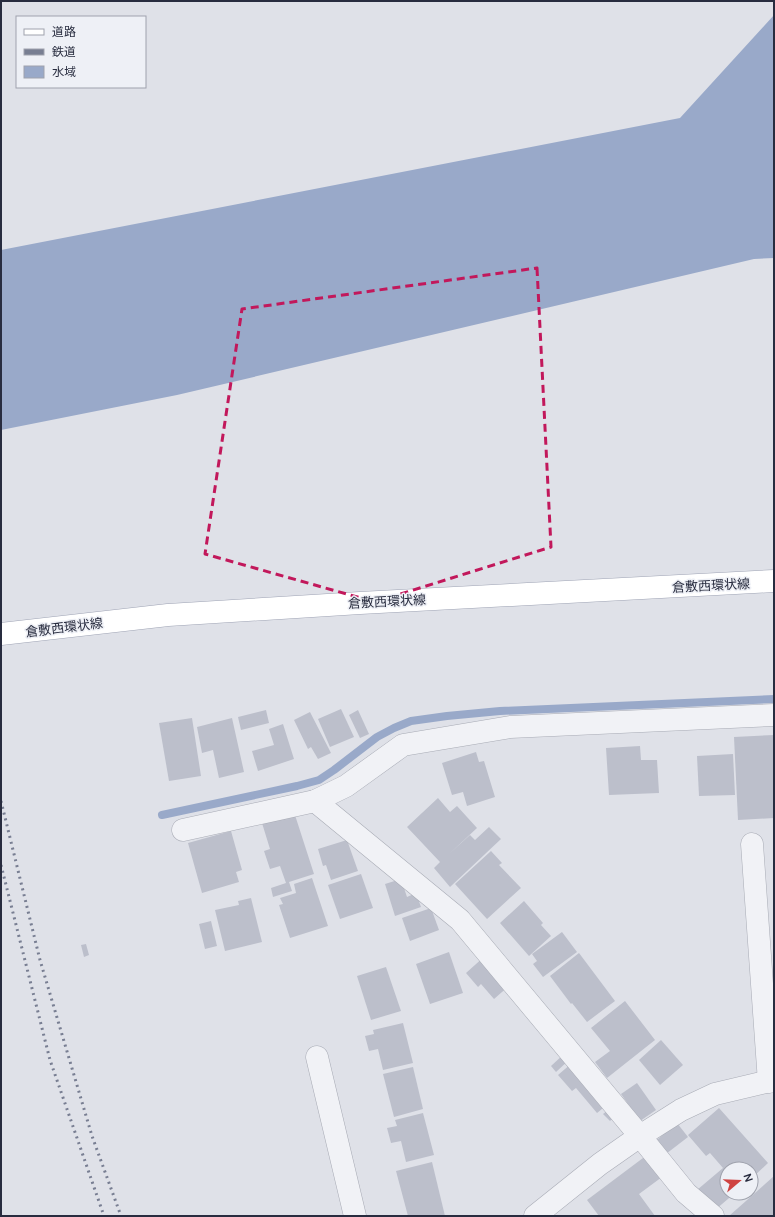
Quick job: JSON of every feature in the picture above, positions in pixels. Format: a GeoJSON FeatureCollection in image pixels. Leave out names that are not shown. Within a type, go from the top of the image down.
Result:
{"type":"FeatureCollection","features":[{"type":"Feature","properties":{"kind":"main road","name":"倉敷西環状線"},"geometry":{"type":"LineString","coordinates":[[1,634],[168,615],[360,602],[774,581]]}},
{"type":"Feature","properties":{"kind":"street"},"geometry":{"type":"LineString","coordinates":[[183,830],[315,801],[346,786],[403,745],[510,727],[774,715]]}},
{"type":"Feature","properties":{"kind":"street"},"geometry":{"type":"LineString","coordinates":[[315,801],[460,920],[686,1193],[713,1216]]}},
{"type":"Feature","properties":{"kind":"street"},"geometry":{"type":"LineString","coordinates":[[535,1216],[600,1164],[681,1110],[715,1094],[771,1081],[752,844]]}},
{"type":"Feature","properties":{"kind":"street"},"geometry":{"type":"LineString","coordinates":[[317,1057],[355,1216]]}},
{"type":"Feature","properties":{"kind":"highlighted area"},"geometry":{"type":"Polygon","coordinates":[[[537,268],[551,547],[375,602],[205,554],[242,309],[537,268]]]}},
{"type":"Feature","properties":{"kind":"water"},"geometry":{"type":"Polygon","coordinates":[[[774,15],[774,258],[754,259],[177,395],[1,430],[1,250],[680,118],[774,15]]]}},
{"type":"Feature","properties":{"kind":"building"},"geometry":{"type":"Polygon","coordinates":[[[341,709],[354,737],[330,747],[318,719],[341,709]]]}},
{"type":"Feature","properties":{"kind":"building"},"geometry":{"type":"Polygon","coordinates":[[[266,710],[269,723],[241,730],[238,717],[266,710]]]}},
{"type":"Feature","properties":{"kind":"building"},"geometry":{"type":"Polygon","coordinates":[[[358,710],[369,734],[360,738],[349,715],[358,710]]]}},
{"type":"Feature","properties":{"kind":"building"},"geometry":{"type":"Polygon","coordinates":[[[310,712],[331,753],[318,759],[311,747],[308,749],[294,720],[310,712]]]}},
{"type":"Feature","properties":{"kind":"building"},"geometry":{"type":"Polygon","coordinates":[[[192,718],[201,776],[169,781],[159,723],[192,718]]]}},
{"type":"Feature","properties":{"kind":"building"},"geometry":{"type":"Polygon","coordinates":[[[232,718],[244,772],[219,778],[213,750],[202,753],[197,727],[232,718]]]}},
{"type":"Feature","properties":{"kind":"building"},"geometry":{"type":"Polygon","coordinates":[[[283,724],[294,759],[258,771],[252,751],[274,745],[269,729],[283,724]]]}},
{"type":"Feature","properties":{"kind":"building"},"geometry":{"type":"Polygon","coordinates":[[[774,735],[774,818],[738,820],[734,737],[774,735]]]}},
{"type":"Feature","properties":{"kind":"building"},"geometry":{"type":"Polygon","coordinates":[[[640,746],[641,760],[657,760],[659,793],[609,795],[606,748],[640,746]]]}},
{"type":"Feature","properties":{"kind":"building"},"geometry":{"type":"Polygon","coordinates":[[[476,752],[479,762],[484,761],[495,797],[467,806],[463,792],[452,795],[442,763],[476,752]]]}},
{"type":"Feature","properties":{"kind":"building"},"geometry":{"type":"Polygon","coordinates":[[[733,754],[735,795],[699,796],[697,756],[733,754]]]}},
{"type":"Feature","properties":{"kind":"building"},"geometry":{"type":"Polygon","coordinates":[[[438,798],[450,812],[457,806],[477,828],[449,854],[470,835],[475,840],[489,827],[501,839],[450,887],[434,868],[440,862],[407,827],[438,798]]]}},
{"type":"Feature","properties":{"kind":"building"},"geometry":{"type":"Polygon","coordinates":[[[294,812],[314,874],[289,882],[292,891],[273,897],[271,888],[286,883],[280,866],[270,869],[264,851],[270,849],[262,823],[294,812]]]}},
{"type":"Feature","properties":{"kind":"building"},"geometry":{"type":"Polygon","coordinates":[[[231,831],[242,870],[236,872],[239,882],[202,893],[188,843],[231,831]]]}},
{"type":"Feature","properties":{"kind":"building"},"geometry":{"type":"Polygon","coordinates":[[[347,840],[358,871],[331,880],[326,865],[323,866],[318,849],[347,840]]]}},
{"type":"Feature","properties":{"kind":"building"},"geometry":{"type":"Polygon","coordinates":[[[491,851],[502,863],[499,865],[521,888],[487,919],[455,884],[491,851]]]}},
{"type":"Feature","properties":{"kind":"building"},"geometry":{"type":"Polygon","coordinates":[[[361,874],[373,908],[340,919],[328,885],[361,874]]]}},
{"type":"Feature","properties":{"kind":"building"},"geometry":{"type":"Polygon","coordinates":[[[312,878],[328,926],[290,938],[279,905],[283,904],[280,898],[296,893],[294,884],[312,878]]]}},
{"type":"Feature","properties":{"kind":"building"},"geometry":{"type":"Polygon","coordinates":[[[401,879],[407,897],[416,893],[421,907],[395,916],[385,884],[401,879]]]}},
{"type":"Feature","properties":{"kind":"building"},"geometry":{"type":"Polygon","coordinates":[[[251,898],[262,942],[225,951],[215,910],[239,905],[238,901],[251,898]]]}},
{"type":"Feature","properties":{"kind":"building"},"geometry":{"type":"Polygon","coordinates":[[[524,901],[543,923],[541,925],[551,936],[529,956],[500,923],[524,901]]]}},
{"type":"Feature","properties":{"kind":"building"},"geometry":{"type":"Polygon","coordinates":[[[431,908],[439,930],[410,941],[402,918],[431,908]]]}},
{"type":"Feature","properties":{"kind":"building"},"geometry":{"type":"Polygon","coordinates":[[[211,921],[217,946],[205,949],[199,924],[211,921]]]}},
{"type":"Feature","properties":{"kind":"building"},"geometry":{"type":"Polygon","coordinates":[[[562,932],[577,952],[543,977],[533,964],[537,961],[532,954],[562,932]]]}},
{"type":"Feature","properties":{"kind":"building"},"geometry":{"type":"Polygon","coordinates":[[[86,944],[89,955],[84,957],[81,945],[86,944]]]}},
{"type":"Feature","properties":{"kind":"building"},"geometry":{"type":"Polygon","coordinates":[[[449,952],[463,993],[430,1004],[416,964],[449,952]]]}},
{"type":"Feature","properties":{"kind":"building"},"geometry":{"type":"Polygon","coordinates":[[[579,953],[615,1001],[587,1022],[550,976],[579,953]]]}},
{"type":"Feature","properties":{"kind":"building"},"geometry":{"type":"Polygon","coordinates":[[[485,956],[510,985],[494,999],[481,984],[478,987],[466,973],[485,956]]]}},
{"type":"Feature","properties":{"kind":"building"},"geometry":{"type":"Polygon","coordinates":[[[386,967],[401,1011],[371,1020],[357,976],[386,967]]]}},
{"type":"Feature","properties":{"kind":"building"},"geometry":{"type":"Polygon","coordinates":[[[625,1001],[655,1040],[607,1078],[595,1062],[610,1051],[591,1028],[625,1001]]]}},
{"type":"Feature","properties":{"kind":"building"},"geometry":{"type":"Polygon","coordinates":[[[403,1023],[413,1063],[383,1070],[378,1049],[369,1051],[365,1036],[374,1034],[373,1030],[403,1023]]]}},
{"type":"Feature","properties":{"kind":"building"},"geometry":{"type":"Polygon","coordinates":[[[661,1040],[683,1065],[660,1085],[639,1060],[661,1040]]]}},
{"type":"Feature","properties":{"kind":"building"},"geometry":{"type":"Polygon","coordinates":[[[564,1054],[569,1060],[556,1072],[551,1066],[564,1054]]]}},
{"type":"Feature","properties":{"kind":"building"},"geometry":{"type":"Polygon","coordinates":[[[572,1063],[608,1104],[597,1113],[576,1088],[572,1091],[558,1075],[572,1063]]]}},
{"type":"Feature","properties":{"kind":"building"},"geometry":{"type":"Polygon","coordinates":[[[413,1067],[423,1109],[394,1117],[383,1074],[413,1067]]]}},
{"type":"Feature","properties":{"kind":"building"},"geometry":{"type":"Polygon","coordinates":[[[637,1083],[656,1110],[640,1121],[621,1094],[637,1083]]]}},
{"type":"Feature","properties":{"kind":"building"},"geometry":{"type":"Polygon","coordinates":[[[612,1107],[618,1114],[610,1121],[603,1114],[612,1107]]]}},
{"type":"Feature","properties":{"kind":"building"},"geometry":{"type":"Polygon","coordinates":[[[719,1108],[768,1163],[759,1171],[759,1161],[719,1161],[719,1163],[710,1153],[706,1156],[688,1135],[719,1108]]]}},
{"type":"Feature","properties":{"kind":"building"},"geometry":{"type":"Polygon","coordinates":[[[423,1113],[434,1155],[406,1162],[401,1141],[391,1143],[387,1128],[397,1126],[395,1120],[423,1113]]]}},
{"type":"Feature","properties":{"kind":"building"},"geometry":{"type":"Polygon","coordinates":[[[677,1123],[688,1137],[662,1157],[652,1144],[677,1123]]]}},
{"type":"Feature","properties":{"kind":"building"},"geometry":{"type":"Polygon","coordinates":[[[647,1155],[662,1177],[639,1194],[655,1216],[599,1216],[587,1200],[647,1155]]]}},
{"type":"Feature","properties":{"kind":"building"},"geometry":{"type":"Polygon","coordinates":[[[432,1162],[445,1216],[408,1216],[396,1171],[432,1162]]]}},
{"type":"Feature","properties":{"kind":"building"},"geometry":{"type":"Polygon","coordinates":[[[719,1171],[719,1201],[726,1201],[715,1210],[697,1190],[719,1171]]]}},
{"type":"Feature","properties":{"kind":"building"},"geometry":{"type":"Polygon","coordinates":[[[774,1176],[774,1216],[729,1216],[746,1201],[759,1201],[759,1189],[774,1176]]]}},
{"type":"Feature","properties":{"kind":"waterway"},"geometry":{"type":"LineString","coordinates":[[162,815],[319,780],[377,737],[411,721],[500,711],[774,699]]}},
{"type":"Feature","properties":{"kind":"railway"},"geometry":{"type":"LineString","coordinates":[[1,801],[40,960],[92,1136],[121,1216]]}},
{"type":"Feature","properties":{"kind":"railway"},"geometry":{"type":"LineString","coordinates":[[1,865],[50,1060],[104,1216]]}}]}
